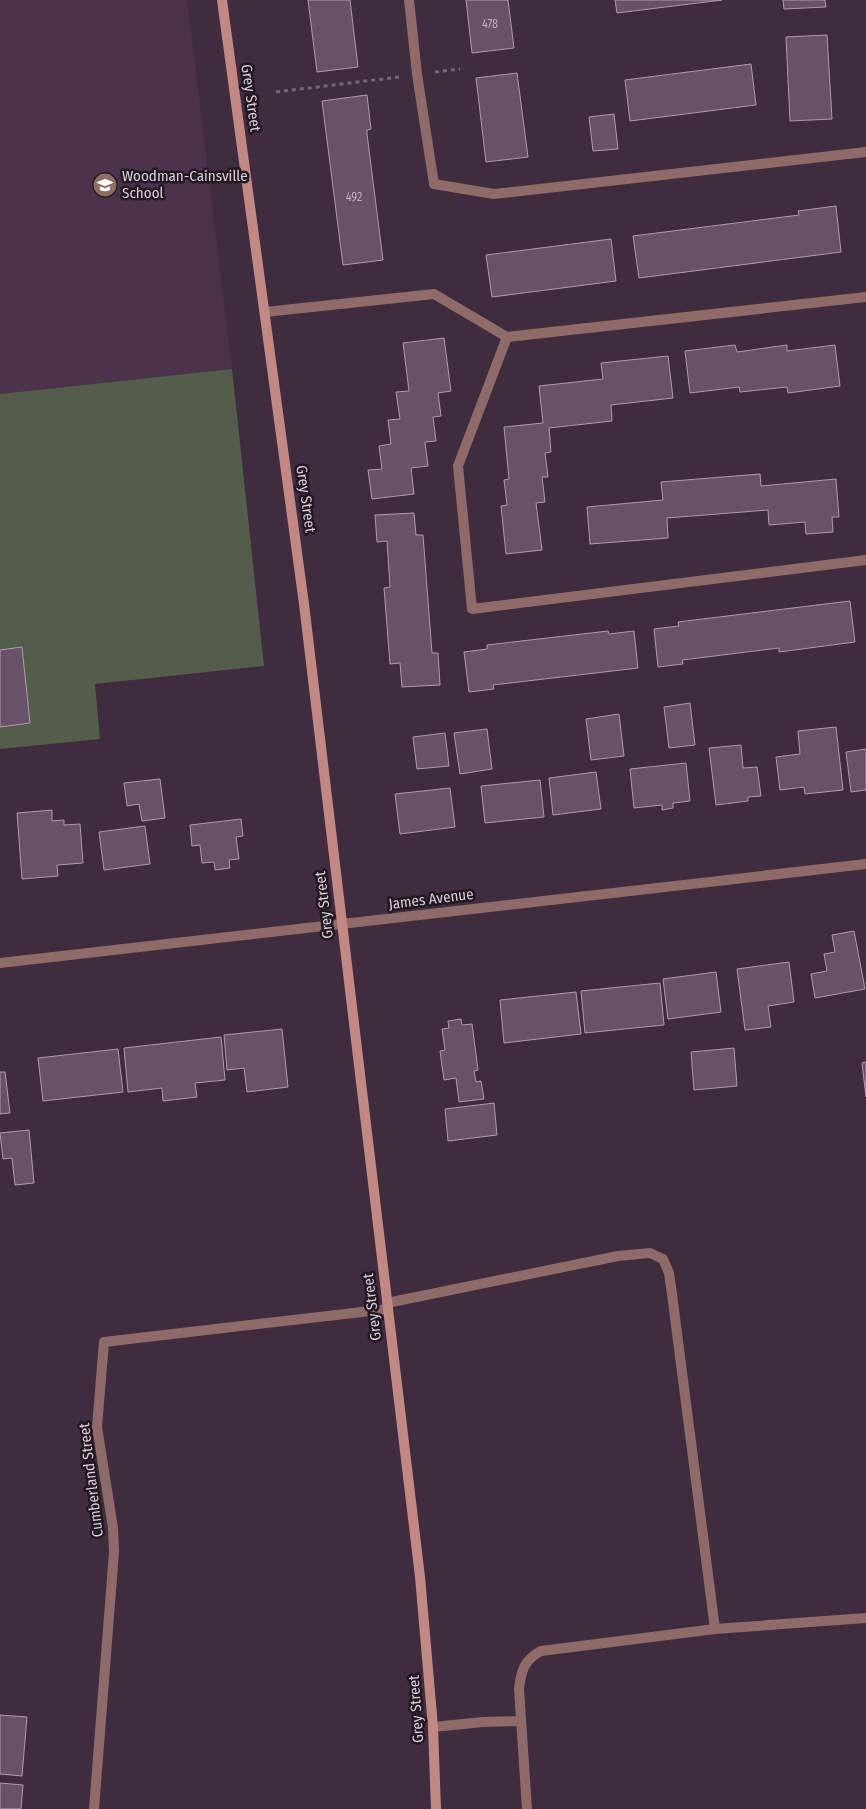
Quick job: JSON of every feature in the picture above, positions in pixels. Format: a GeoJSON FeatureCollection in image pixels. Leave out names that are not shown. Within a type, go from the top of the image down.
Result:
{"type":"FeatureCollection","features":[{"type":"Feature","properties":{"kind":"street","name":"Grey Street"},"geometry":{"type":"LineString","coordinates":[[222,0],[304,604],[420,1577],[433,1727],[436,1809]]}},
{"type":"Feature","properties":{"kind":"street"},"geometry":{"type":"LineString","coordinates":[[409,0],[417,74],[434,184],[494,194],[866,152]]}},
{"type":"Feature","properties":{"kind":"street"},"geometry":{"type":"LineString","coordinates":[[265,312],[434,294],[507,337],[866,297]]}},
{"type":"Feature","properties":{"kind":"street"},"geometry":{"type":"LineString","coordinates":[[507,337],[458,466],[472,609],[866,560]]}},
{"type":"Feature","properties":{"kind":"street","name":"James Avenue"},"geometry":{"type":"LineString","coordinates":[[0,963],[866,864]]}},
{"type":"Feature","properties":{"kind":"street"},"geometry":{"type":"LineString","coordinates":[[387,1306],[618,1256],[650,1253],[662,1259],[669,1273],[715,1629]]}},
{"type":"Feature","properties":{"kind":"street","name":"Cumberland Street"},"geometry":{"type":"LineString","coordinates":[[94,1809],[114,1552],[97,1427],[104,1342],[387,1306]]}},
{"type":"Feature","properties":{"kind":"street"},"geometry":{"type":"LineString","coordinates":[[527,1809],[519,1689],[520,1675],[524,1665],[532,1656],[541,1652],[715,1629],[866,1618]]}},
{"type":"Feature","properties":{"kind":"street"},"geometry":{"type":"LineString","coordinates":[[433,1727],[483,1722],[520,1721]]}},
{"type":"Feature","properties":{"kind":"path"},"geometry":{"type":"LineString","coordinates":[[276,92],[460,69]]}},
{"type":"Feature","properties":{"kind":"shaded area","name":"Woodman-Cainsville School"},"geometry":{"type":"Polygon","coordinates":[[[0,0],[187,0],[232,369],[0,394],[0,0]]]}},
{"type":"Feature","properties":{"kind":"green space"},"geometry":{"type":"Polygon","coordinates":[[[232,369],[264,666],[95,684],[100,739],[0,749],[0,394],[232,369]]]}},
{"type":"Feature","properties":{"kind":"building"},"geometry":{"type":"Polygon","coordinates":[[[308,0],[350,0],[358,67],[317,72],[308,0]]]}},
{"type":"Feature","properties":{"kind":"building"},"geometry":{"type":"Polygon","coordinates":[[[466,0],[508,0],[514,48],[472,53],[466,0]]]}},
{"type":"Feature","properties":{"kind":"building"},"geometry":{"type":"Polygon","coordinates":[[[615,0],[722,0],[617,13],[615,0]]]}},
{"type":"Feature","properties":{"kind":"building"},"geometry":{"type":"Polygon","coordinates":[[[783,0],[825,0],[826,7],[784,9],[783,0]]]}},
{"type":"Feature","properties":{"kind":"building"},"geometry":{"type":"Polygon","coordinates":[[[827,35],[832,119],[790,121],[786,37],[827,35]]]}},
{"type":"Feature","properties":{"kind":"building"},"geometry":{"type":"Polygon","coordinates":[[[751,64],[756,105],[630,121],[625,80],[751,64]]]}},
{"type":"Feature","properties":{"kind":"building"},"geometry":{"type":"Polygon","coordinates":[[[517,73],[528,157],[486,162],[476,78],[517,73]]]}},
{"type":"Feature","properties":{"kind":"building"},"geometry":{"type":"Polygon","coordinates":[[[367,95],[371,129],[367,130],[367,134],[383,260],[343,265],[322,101],[367,95]]]}},
{"type":"Feature","properties":{"kind":"building"},"geometry":{"type":"Polygon","coordinates":[[[614,114],[618,149],[593,151],[589,117],[614,114]]]}},
{"type":"Feature","properties":{"kind":"building"},"geometry":{"type":"Polygon","coordinates":[[[836,206],[841,252],[639,278],[633,236],[799,215],[798,211],[836,206]]]}},
{"type":"Feature","properties":{"kind":"building"},"geometry":{"type":"Polygon","coordinates":[[[611,239],[616,281],[492,297],[486,255],[611,239]]]}},
{"type":"Feature","properties":{"kind":"building"},"geometry":{"type":"Polygon","coordinates":[[[444,338],[451,391],[438,393],[441,416],[433,417],[436,441],[425,442],[428,466],[411,468],[414,494],[372,499],[368,470],[382,469],[379,446],[391,444],[388,420],[400,419],[396,392],[409,391],[403,343],[444,338]]]}},
{"type":"Feature","properties":{"kind":"building"},"geometry":{"type":"Polygon","coordinates":[[[735,345],[737,352],[787,345],[787,351],[835,345],[840,386],[788,393],[787,387],[740,392],[739,387],[690,393],[685,351],[735,345]]]}},
{"type":"Feature","properties":{"kind":"building"},"geometry":{"type":"Polygon","coordinates":[[[668,356],[673,398],[611,405],[612,421],[549,428],[551,452],[545,453],[548,477],[542,477],[545,502],[536,503],[542,550],[506,554],[501,506],[507,505],[504,480],[509,479],[504,427],[543,423],[539,386],[603,379],[601,363],[668,356]]]}},
{"type":"Feature","properties":{"kind":"building"},"geometry":{"type":"Polygon","coordinates":[[[760,474],[761,486],[836,479],[839,517],[832,517],[833,532],[806,534],[805,522],[769,525],[768,510],[667,518],[668,538],[590,544],[587,507],[663,500],[661,482],[760,474]]]}},
{"type":"Feature","properties":{"kind":"building"},"geometry":{"type":"Polygon","coordinates":[[[414,513],[416,535],[423,535],[432,653],[438,653],[440,685],[402,687],[400,663],[390,664],[384,588],[390,587],[387,541],[377,542],[375,515],[414,513]]]}},
{"type":"Feature","properties":{"kind":"building"},"geometry":{"type":"Polygon","coordinates":[[[850,601],[855,642],[779,652],[779,648],[682,660],[683,664],[658,667],[654,629],[679,626],[678,622],[850,601]]]}},
{"type":"Feature","properties":{"kind":"building"},"geometry":{"type":"Polygon","coordinates":[[[608,631],[609,634],[634,631],[638,668],[493,685],[494,689],[469,692],[464,652],[487,649],[487,645],[608,631]]]}},
{"type":"Feature","properties":{"kind":"building"},"geometry":{"type":"Polygon","coordinates":[[[22,647],[30,723],[0,727],[0,650],[22,647]]]}},
{"type":"Feature","properties":{"kind":"building"},"geometry":{"type":"Polygon","coordinates":[[[690,703],[695,745],[669,748],[664,707],[690,703]]]}},
{"type":"Feature","properties":{"kind":"building"},"geometry":{"type":"Polygon","coordinates":[[[619,714],[624,756],[591,760],[586,719],[619,714]]]}},
{"type":"Feature","properties":{"kind":"building"},"geometry":{"type":"Polygon","coordinates":[[[836,727],[843,790],[805,794],[804,787],[780,790],[776,757],[800,754],[798,731],[836,727]]]}},
{"type":"Feature","properties":{"kind":"building"},"geometry":{"type":"Polygon","coordinates":[[[487,729],[492,769],[460,774],[454,733],[487,729]]]}},
{"type":"Feature","properties":{"kind":"building"},"geometry":{"type":"Polygon","coordinates":[[[445,733],[449,766],[417,769],[413,737],[445,733]]]}},
{"type":"Feature","properties":{"kind":"building"},"geometry":{"type":"Polygon","coordinates":[[[741,745],[743,768],[757,767],[761,796],[748,797],[748,801],[716,805],[709,748],[741,745]]]}},
{"type":"Feature","properties":{"kind":"building"},"geometry":{"type":"Polygon","coordinates":[[[866,749],[866,790],[851,792],[846,752],[866,749]]]}},
{"type":"Feature","properties":{"kind":"building"},"geometry":{"type":"Polygon","coordinates":[[[686,763],[690,801],[673,803],[673,808],[662,810],[662,805],[634,808],[630,769],[686,763]]]}},
{"type":"Feature","properties":{"kind":"building"},"geometry":{"type":"Polygon","coordinates":[[[596,772],[601,809],[553,815],[549,778],[596,772]]]}},
{"type":"Feature","properties":{"kind":"building"},"geometry":{"type":"Polygon","coordinates":[[[160,779],[165,818],[142,821],[139,804],[127,806],[124,783],[160,779]]]}},
{"type":"Feature","properties":{"kind":"building"},"geometry":{"type":"Polygon","coordinates":[[[540,780],[544,817],[485,823],[481,786],[540,780]]]}},
{"type":"Feature","properties":{"kind":"building"},"geometry":{"type":"Polygon","coordinates":[[[450,788],[455,827],[400,834],[395,794],[450,788]]]}},
{"type":"Feature","properties":{"kind":"building"},"geometry":{"type":"Polygon","coordinates":[[[52,810],[52,821],[64,820],[64,825],[80,824],[83,863],[57,865],[58,876],[22,879],[17,813],[52,810]]]}},
{"type":"Feature","properties":{"kind":"building"},"geometry":{"type":"Polygon","coordinates":[[[241,819],[243,836],[236,837],[239,859],[229,860],[230,868],[215,870],[214,862],[202,863],[200,845],[192,846],[190,825],[241,819]]]}},
{"type":"Feature","properties":{"kind":"building"},"geometry":{"type":"Polygon","coordinates":[[[145,826],[150,864],[104,870],[99,832],[145,826]]]}},
{"type":"Feature","properties":{"kind":"building"},"geometry":{"type":"Polygon","coordinates":[[[854,931],[865,989],[815,998],[811,974],[827,971],[824,954],[835,952],[832,935],[854,931]]]}},
{"type":"Feature","properties":{"kind":"building"},"geometry":{"type":"Polygon","coordinates":[[[789,962],[794,1002],[768,1006],[771,1027],[745,1030],[737,969],[789,962]]]}},
{"type":"Feature","properties":{"kind":"building"},"geometry":{"type":"Polygon","coordinates":[[[716,972],[721,1012],[668,1019],[663,979],[716,972]]]}},
{"type":"Feature","properties":{"kind":"building"},"geometry":{"type":"Polygon","coordinates":[[[660,983],[664,1025],[585,1033],[581,991],[660,983]]]}},
{"type":"Feature","properties":{"kind":"building"},"geometry":{"type":"Polygon","coordinates":[[[576,992],[581,1034],[504,1043],[500,1000],[576,992]]]}},
{"type":"Feature","properties":{"kind":"building"},"geometry":{"type":"Polygon","coordinates":[[[461,1019],[462,1025],[472,1024],[478,1070],[474,1071],[476,1082],[481,1081],[484,1099],[459,1102],[456,1078],[444,1080],[440,1051],[445,1050],[442,1029],[449,1028],[448,1021],[461,1019]]]}},
{"type":"Feature","properties":{"kind":"building"},"geometry":{"type":"Polygon","coordinates":[[[282,1029],[288,1087],[247,1092],[244,1068],[227,1070],[224,1035],[282,1029]]]}},
{"type":"Feature","properties":{"kind":"building"},"geometry":{"type":"Polygon","coordinates":[[[221,1037],[225,1080],[195,1083],[197,1097],[163,1101],[162,1088],[128,1092],[124,1048],[221,1037]]]}},
{"type":"Feature","properties":{"kind":"building"},"geometry":{"type":"Polygon","coordinates":[[[734,1048],[737,1086],[694,1090],[691,1052],[734,1048]]]}},
{"type":"Feature","properties":{"kind":"building"},"geometry":{"type":"Polygon","coordinates":[[[118,1049],[123,1092],[43,1101],[38,1058],[118,1049]]]}},
{"type":"Feature","properties":{"kind":"building"},"geometry":{"type":"Polygon","coordinates":[[[866,1062],[866,1097],[862,1063],[866,1062]]]}},
{"type":"Feature","properties":{"kind":"building"},"geometry":{"type":"Polygon","coordinates":[[[0,1072],[5,1072],[10,1113],[0,1114],[0,1072]]]}},
{"type":"Feature","properties":{"kind":"building"},"geometry":{"type":"Polygon","coordinates":[[[494,1103],[497,1135],[448,1141],[445,1109],[494,1103]]]}},
{"type":"Feature","properties":{"kind":"building"},"geometry":{"type":"Polygon","coordinates":[[[29,1130],[34,1183],[15,1185],[12,1158],[3,1159],[0,1133],[29,1130]]]}},
{"type":"Feature","properties":{"kind":"building"},"geometry":{"type":"Polygon","coordinates":[[[0,1715],[27,1717],[22,1776],[0,1774],[0,1715]]]}},
{"type":"Feature","properties":{"kind":"building"},"geometry":{"type":"Polygon","coordinates":[[[0,1783],[23,1785],[21,1809],[0,1809],[0,1783]]]}},
{"type":"Feature","properties":{"kind":"place","name":"Woodman-Cainsville School"},"geometry":{"type":"Point","coordinates":[105,185]}}]}
